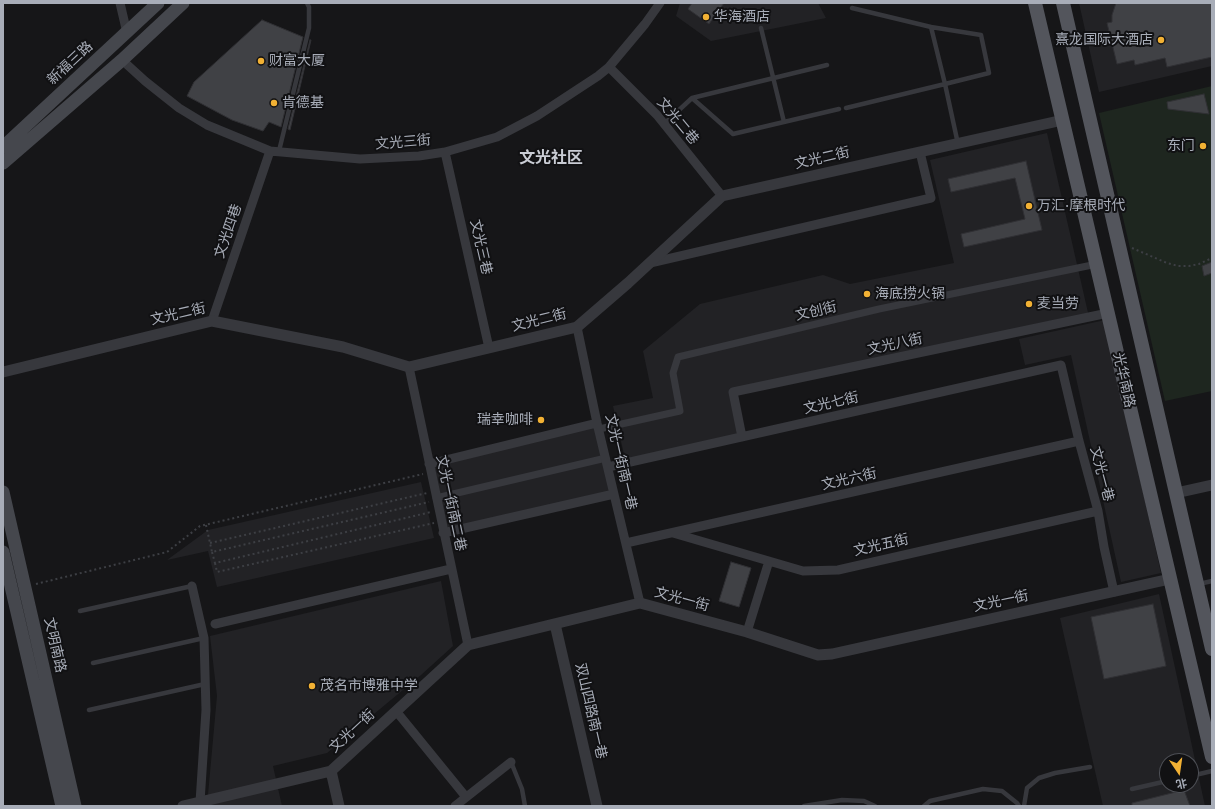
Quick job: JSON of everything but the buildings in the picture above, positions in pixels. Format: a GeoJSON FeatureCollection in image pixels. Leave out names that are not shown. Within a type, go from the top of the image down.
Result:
{"type":"FeatureCollection","features":[{"type":"Feature","properties":{"kind":"main road","name":"新福三路"},"geometry":{"type":"LineString","coordinates":[[3,147],[158,3]]}},
{"type":"Feature","properties":{"kind":"main road"},"geometry":{"type":"LineString","coordinates":[[3,163],[122,60],[183,3]]}},
{"type":"Feature","properties":{"kind":"main road","name":"光华南路"},"geometry":{"type":"LineString","coordinates":[[1036,3],[1212,757]]}},
{"type":"Feature","properties":{"kind":"main road","name":"光华南路"},"geometry":{"type":"LineString","coordinates":[[1063,3],[1212,649]]}},
{"type":"Feature","properties":{"kind":"main road","name":"文明南路"},"geometry":{"type":"LineString","coordinates":[[3,492],[76,806]]}},
{"type":"Feature","properties":{"kind":"main road"},"geometry":{"type":"LineString","coordinates":[[3,552],[5,568],[62,806]]}},
{"type":"Feature","properties":{"kind":"street"},"geometry":{"type":"LineString","coordinates":[[120,3],[126,33]]}},
{"type":"Feature","properties":{"kind":"street","name":"文光三街"},"geometry":{"type":"LineString","coordinates":[[122,60],[145,81],[179,108],[207,125],[274,151],[360,159],[419,156],[445,152],[498,138],[537,116],[598,76],[609,67],[646,24],[660,3]]}},
{"type":"Feature","properties":{"kind":"street","name":"文光二巷"},"geometry":{"type":"LineString","coordinates":[[609,67],[664,124],[722,196]]}},
{"type":"Feature","properties":{"kind":"street","name":"文光二街"},"geometry":{"type":"LineString","coordinates":[[3,372],[212,321],[343,347],[409,367],[489,348],[577,327],[722,196],[1063,120]]}},
{"type":"Feature","properties":{"kind":"street","name":"文光四巷"},"geometry":{"type":"LineString","coordinates":[[212,321],[274,151]]}},
{"type":"Feature","properties":{"kind":"street","name":"文光三巷"},"geometry":{"type":"LineString","coordinates":[[445,152],[489,348]]}},
{"type":"Feature","properties":{"kind":"street"},"geometry":{"type":"LineString","coordinates":[[650,262],[931,198],[920,152]]}},
{"type":"Feature","properties":{"kind":"street","name":"文创街"},"geometry":{"type":"LineString","coordinates":[[598,426],[680,411],[673,373],[678,357],[879,309],[1097,264]]}},
{"type":"Feature","properties":{"kind":"street","name":"文光八街"},"geometry":{"type":"LineString","coordinates":[[742,437],[733,392],[1108,313]]}},
{"type":"Feature","properties":{"kind":"street","name":"文光一街南一巷"},"geometry":{"type":"LineString","coordinates":[[577,327],[598,426],[640,603]]}},
{"type":"Feature","properties":{"kind":"street","name":"文光七街"},"geometry":{"type":"LineString","coordinates":[[608,467],[1061,365]]}},
{"type":"Feature","properties":{"kind":"street","name":"文光一巷"},"geometry":{"type":"LineString","coordinates":[[1061,365],[1079,441],[1098,511],[1114,592]]}},
{"type":"Feature","properties":{"kind":"street","name":"文光一街南二巷"},"geometry":{"type":"LineString","coordinates":[[409,367],[428,464],[468,645]]}},
{"type":"Feature","properties":{"kind":"street"},"geometry":{"type":"LineString","coordinates":[[428,464],[598,426]]}},
{"type":"Feature","properties":{"kind":"street","name":"文光六街"},"geometry":{"type":"LineString","coordinates":[[626,543],[1079,441]]}},
{"type":"Feature","properties":{"kind":"street"},"geometry":{"type":"LineString","coordinates":[[436,496],[606,458]]}},
{"type":"Feature","properties":{"kind":"street"},"geometry":{"type":"LineString","coordinates":[[1176,493],[1212,485]]}},
{"type":"Feature","properties":{"kind":"street"},"geometry":{"type":"LineString","coordinates":[[444,533],[614,494]]}},
{"type":"Feature","properties":{"kind":"street","name":"文光五街"},"geometry":{"type":"LineString","coordinates":[[672,533],[803,570],[838,570],[1098,511]]}},
{"type":"Feature","properties":{"kind":"street"},"geometry":{"type":"LineString","coordinates":[[747,632],[768,561]]}},
{"type":"Feature","properties":{"kind":"street"},"geometry":{"type":"LineString","coordinates":[[214,624],[451,569]]}},
{"type":"Feature","properties":{"kind":"street","name":"文光一街"},"geometry":{"type":"LineString","coordinates":[[183,806],[331,771],[468,645],[640,603],[747,632],[818,655],[832,654],[1170,579]]}},
{"type":"Feature","properties":{"kind":"street"},"geometry":{"type":"LineString","coordinates":[[192,586],[204,638],[206,710],[200,802]]}},
{"type":"Feature","properties":{"kind":"street","name":"双山四路南一巷"},"geometry":{"type":"LineString","coordinates":[[555,624],[597,806]]}},
{"type":"Feature","properties":{"kind":"street"},"geometry":{"type":"LineString","coordinates":[[396,711],[466,798]]}},
{"type":"Feature","properties":{"kind":"street"},"geometry":{"type":"LineString","coordinates":[[455,806],[511,762]]}},
{"type":"Feature","properties":{"kind":"street"},"geometry":{"type":"LineString","coordinates":[[331,771],[339,806]]}},
{"type":"Feature","properties":{"kind":"lane"},"geometry":{"type":"LineString","coordinates":[[274,151],[309,28],[310,7],[307,3]]}},
{"type":"Feature","properties":{"kind":"lane"},"geometry":{"type":"LineString","coordinates":[[846,108],[989,74],[981,34],[931,27],[852,8]]}},
{"type":"Feature","properties":{"kind":"lane"},"geometry":{"type":"LineString","coordinates":[[931,27],[958,144]]}},
{"type":"Feature","properties":{"kind":"lane"},"geometry":{"type":"LineString","coordinates":[[761,28],[784,122]]}},
{"type":"Feature","properties":{"kind":"lane"},"geometry":{"type":"LineString","coordinates":[[664,124],[692,98],[827,65]]}},
{"type":"Feature","properties":{"kind":"lane"},"geometry":{"type":"LineString","coordinates":[[692,98],[733,134],[839,109]]}},
{"type":"Feature","properties":{"kind":"lane"},"geometry":{"type":"LineString","coordinates":[[1197,585],[1212,581]]}},
{"type":"Feature","properties":{"kind":"lane"},"geometry":{"type":"LineString","coordinates":[[80,611],[192,586]]}},
{"type":"Feature","properties":{"kind":"lane"},"geometry":{"type":"LineString","coordinates":[[93,663],[204,638]]}},
{"type":"Feature","properties":{"kind":"lane"},"geometry":{"type":"LineString","coordinates":[[89,710],[205,684]]}},
{"type":"Feature","properties":{"kind":"lane"},"geometry":{"type":"LineString","coordinates":[[511,762],[522,789],[525,806]]}},
{"type":"Feature","properties":{"kind":"lane"},"geometry":{"type":"LineString","coordinates":[[1024,806],[1027,788],[1039,778],[1055,773],[1090,767]]}},
{"type":"Feature","properties":{"kind":"lane"},"geometry":{"type":"LineString","coordinates":[[1199,774],[1212,771]]}},
{"type":"Feature","properties":{"kind":"lane"},"geometry":{"type":"LineString","coordinates":[[1132,789],[1159,783]]}},
{"type":"Feature","properties":{"kind":"lane"},"geometry":{"type":"LineString","coordinates":[[924,806],[930,801],[983,789],[1002,791],[1019,806]]}},
{"type":"Feature","properties":{"kind":"lane"},"geometry":{"type":"LineString","coordinates":[[804,806],[842,800],[864,801],[874,806]]}},
{"type":"Feature","properties":{"kind":"path"},"geometry":{"type":"LineString","coordinates":[[1118,242],[1167,263],[1178,266],[1199,264],[1212,258]]}},
{"type":"Feature","properties":{"kind":"path"},"geometry":{"type":"LineString","coordinates":[[25,586],[167,552],[200,526],[424,473]]}},
{"type":"Feature","properties":{"kind":"path"},"geometry":{"type":"LineString","coordinates":[[210,543],[436,496]]}},
{"type":"Feature","properties":{"kind":"path"},"geometry":{"type":"LineString","coordinates":[[212,552],[436,496]]}},
{"type":"Feature","properties":{"kind":"path"},"geometry":{"type":"LineString","coordinates":[[215,563],[438,510]]}},
{"type":"Feature","properties":{"kind":"path"},"geometry":{"type":"LineString","coordinates":[[206,525],[217,572],[441,521]]}},
{"type":"Feature","properties":{"kind":"shaded area"},"geometry":{"type":"Polygon","coordinates":[[[680,3],[818,3],[826,18],[711,41],[676,16],[680,3]]]}},
{"type":"Feature","properties":{"kind":"shaded area","name":"熹龙国际大酒店"},"geometry":{"type":"Polygon","coordinates":[[[1079,3],[1212,3],[1212,66],[1099,92],[1079,3]]]}},
{"type":"Feature","properties":{"kind":"shaded area"},"geometry":{"type":"Polygon","coordinates":[[[1212,86],[1212,391],[1165,401],[1099,113],[1212,86]]]}},
{"type":"Feature","properties":{"kind":"shaded area"},"geometry":{"type":"Polygon","coordinates":[[[1047,133],[1089,317],[733,392],[742,437],[626,463],[613,406],[653,398],[643,351],[700,304],[823,275],[850,284],[954,263],[930,160],[1047,133]]]}},
{"type":"Feature","properties":{"kind":"shaded area"},"geometry":{"type":"Polygon","coordinates":[[[1105,320],[1161,573],[1121,582],[1071,355],[1025,365],[1019,339],[1105,320]]]}},
{"type":"Feature","properties":{"kind":"shaded area"},"geometry":{"type":"Polygon","coordinates":[[[597,423],[614,494],[443,533],[429,464],[597,423]]]}},
{"type":"Feature","properties":{"kind":"shaded area"},"geometry":{"type":"Polygon","coordinates":[[[421,482],[434,538],[217,587],[208,551],[167,560],[208,530],[421,482]]]}},
{"type":"Feature","properties":{"kind":"shaded area","name":"茂名市博雅中学"},"geometry":{"type":"Polygon","coordinates":[[[441,581],[453,646],[421,675],[327,753],[273,766],[282,806],[207,806],[217,696],[210,636],[441,581]]]}},
{"type":"Feature","properties":{"kind":"shaded area"},"geometry":{"type":"Polygon","coordinates":[[[1159,594],[1194,753],[1159,753],[1159,793],[1199,793],[1199,778],[1205,806],[1103,806],[1060,618],[1159,594]]]}},
{"type":"Feature","properties":{"kind":"place","name":"华海酒店"},"geometry":{"type":"Point","coordinates":[706,17]}},
{"type":"Feature","properties":{"kind":"place","name":"熹龙国际大酒店"},"geometry":{"type":"Point","coordinates":[1161,40]}},
{"type":"Feature","properties":{"kind":"place","name":"财富大厦"},"geometry":{"type":"Point","coordinates":[261,61]}},
{"type":"Feature","properties":{"kind":"place","name":"肯德基"},"geometry":{"type":"Point","coordinates":[274,103]}},
{"type":"Feature","properties":{"kind":"place","name":"东门"},"geometry":{"type":"Point","coordinates":[1203,146]}},
{"type":"Feature","properties":{"kind":"place","name":"万汇·摩根时代"},"geometry":{"type":"Point","coordinates":[1029,206]}},
{"type":"Feature","properties":{"kind":"place","name":"海底捞火锅"},"geometry":{"type":"Point","coordinates":[867,294]}},
{"type":"Feature","properties":{"kind":"place","name":"麦当劳"},"geometry":{"type":"Point","coordinates":[1029,304]}},
{"type":"Feature","properties":{"kind":"place","name":"瑞幸咖啡"},"geometry":{"type":"Point","coordinates":[541,420]}},
{"type":"Feature","properties":{"kind":"place","name":"茂名市博雅中学"},"geometry":{"type":"Point","coordinates":[312,686]}},
{"type":"Feature","properties":{"kind":"district","name":"文光社区"},"geometry":{"type":"Point","coordinates":[551,158]}}]}
